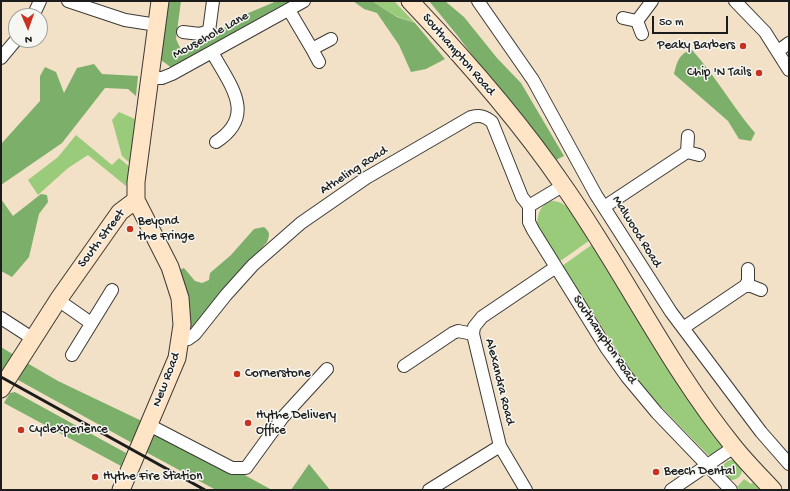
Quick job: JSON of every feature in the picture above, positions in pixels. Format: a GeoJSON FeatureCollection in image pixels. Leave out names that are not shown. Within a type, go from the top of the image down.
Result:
{"type":"FeatureCollection","features":[{"type":"Feature","properties":{"kind":"street"},"geometry":{"type":"LineString","coordinates":[[68,1],[125,20],[157,25]]}},
{"type":"Feature","properties":{"kind":"street","name":"South Street"},"geometry":{"type":"LineString","coordinates":[[1,389],[32,338],[120,212],[136,200],[136,182],[160,1]]}},
{"type":"Feature","properties":{"kind":"street"},"geometry":{"type":"LineString","coordinates":[[183,32],[200,34],[209,31],[213,1]]}},
{"type":"Feature","properties":{"kind":"street","name":"Mousehole Lane"},"geometry":{"type":"LineString","coordinates":[[151,78],[162,78],[172,74],[304,1]]}},
{"type":"Feature","properties":{"kind":"street","name":"Southampton Road"},"geometry":{"type":"LineString","coordinates":[[410,1],[450,44],[531,140],[564,185],[663,344],[734,447],[773,490]]}},
{"type":"Feature","properties":{"kind":"street","name":"Malwood Road"},"geometry":{"type":"LineString","coordinates":[[478,1],[540,92],[604,207],[683,328],[761,432],[789,464]]}},
{"type":"Feature","properties":{"kind":"street"},"geometry":{"type":"LineString","coordinates":[[637,21],[652,1]]}},
{"type":"Feature","properties":{"kind":"street"},"geometry":{"type":"LineString","coordinates":[[735,1],[765,32],[789,70]]}},
{"type":"Feature","properties":{"kind":"street"},"geometry":{"type":"LineString","coordinates":[[289,10],[319,62]]}},
{"type":"Feature","properties":{"kind":"street"},"geometry":{"type":"LineString","coordinates":[[623,18],[637,21]]}},
{"type":"Feature","properties":{"kind":"street"},"geometry":{"type":"LineString","coordinates":[[637,21],[642,34]]}},
{"type":"Feature","properties":{"kind":"street"},"geometry":{"type":"LineString","coordinates":[[312,49],[331,39]]}},
{"type":"Feature","properties":{"kind":"street"},"geometry":{"type":"LineString","coordinates":[[778,51],[789,43]]}},
{"type":"Feature","properties":{"kind":"street"},"geometry":{"type":"LineString","coordinates":[[1,58],[9,48]]}},
{"type":"Feature","properties":{"kind":"street"},"geometry":{"type":"LineString","coordinates":[[212,52],[237,99],[239,108],[236,123],[230,132],[216,142]]}},
{"type":"Feature","properties":{"kind":"street","name":"Atheling Road"},"geometry":{"type":"LineString","coordinates":[[181,340],[188,339],[195,334],[226,295],[253,265],[301,222],[369,177],[471,117],[479,115],[486,117],[492,122],[522,197],[529,206]]}},
{"type":"Feature","properties":{"kind":"street"},"geometry":{"type":"LineString","coordinates":[[604,207],[693,153],[688,136]]}},
{"type":"Feature","properties":{"kind":"street"},"geometry":{"type":"LineString","coordinates":[[529,206],[564,185]]}},
{"type":"Feature","properties":{"kind":"street","name":"New Road"},"geometry":{"type":"LineString","coordinates":[[121,490],[177,358],[181,340],[182,311],[177,285],[136,200]]}},
{"type":"Feature","properties":{"kind":"street","name":"Southampton Road"},"geometry":{"type":"LineString","coordinates":[[529,206],[529,222],[606,349],[657,413],[731,490]]}},
{"type":"Feature","properties":{"kind":"street","name":"Alexandra Road"},"geometry":{"type":"LineString","coordinates":[[526,490],[500,446],[473,334],[474,327],[482,317],[556,267]]}},
{"type":"Feature","properties":{"kind":"street"},"geometry":{"type":"LineString","coordinates":[[683,328],[745,286],[748,281],[748,269]]}},
{"type":"Feature","properties":{"kind":"street"},"geometry":{"type":"LineString","coordinates":[[745,286],[751,286],[761,290]]}},
{"type":"Feature","properties":{"kind":"street"},"geometry":{"type":"LineString","coordinates":[[72,355],[112,290]]}},
{"type":"Feature","properties":{"kind":"street"},"geometry":{"type":"LineString","coordinates":[[58,300],[91,323]]}},
{"type":"Feature","properties":{"kind":"street"},"geometry":{"type":"LineString","coordinates":[[1,318],[32,338]]}},
{"type":"Feature","properties":{"kind":"street"},"geometry":{"type":"LineString","coordinates":[[404,366],[453,333],[458,331],[473,334]]}},
{"type":"Feature","properties":{"kind":"street"},"geometry":{"type":"LineString","coordinates":[[149,425],[232,468],[246,468],[283,417],[327,369]]}},
{"type":"Feature","properties":{"kind":"street"},"geometry":{"type":"LineString","coordinates":[[429,490],[500,446]]}},
{"type":"Feature","properties":{"kind":"street"},"geometry":{"type":"LineString","coordinates":[[671,490],[734,447]]}},
{"type":"Feature","properties":{"kind":"green space"},"geometry":{"type":"Polygon","coordinates":[[[168,1],[181,1],[176,39],[182,52],[194,48],[208,35],[224,28],[234,19],[277,1],[292,1],[172,68],[161,60],[168,1]]]}},
{"type":"Feature","properties":{"kind":"green space"},"geometry":{"type":"Polygon","coordinates":[[[353,1],[372,1],[397,17],[415,23],[445,59],[426,69],[411,72],[399,45],[377,13],[364,9],[353,1]]]}},
{"type":"Feature","properties":{"kind":"green space"},"geometry":{"type":"Polygon","coordinates":[[[372,1],[394,1],[415,23],[396,16],[372,1]]]}},
{"type":"Feature","properties":{"kind":"green space"},"geometry":{"type":"Polygon","coordinates":[[[429,1],[445,1],[464,17],[497,58],[521,83],[564,156],[556,160],[541,146],[457,35],[429,1]]]}},
{"type":"Feature","properties":{"kind":"green space"},"geometry":{"type":"Polygon","coordinates":[[[692,50],[755,133],[751,141],[739,139],[728,121],[674,74],[681,56],[692,50]]]}},
{"type":"Feature","properties":{"kind":"green space"},"geometry":{"type":"Polygon","coordinates":[[[94,64],[102,74],[138,76],[136,96],[128,89],[105,88],[62,143],[1,185],[1,144],[40,101],[40,76],[45,67],[56,72],[64,93],[77,68],[94,64]]]}},
{"type":"Feature","properties":{"kind":"green space"},"geometry":{"type":"Polygon","coordinates":[[[119,112],[137,120],[132,165],[122,156],[112,120],[119,112]]]}},
{"type":"Feature","properties":{"kind":"green space"},"geometry":{"type":"Polygon","coordinates":[[[76,135],[112,165],[119,158],[131,168],[126,186],[88,155],[68,168],[38,195],[28,180],[58,157],[76,135]]]}},
{"type":"Feature","properties":{"kind":"green space"},"geometry":{"type":"Polygon","coordinates":[[[41,194],[47,195],[48,202],[39,214],[29,257],[12,277],[1,271],[1,199],[13,216],[41,194]]]}},
{"type":"Feature","properties":{"kind":"green space"},"geometry":{"type":"Polygon","coordinates":[[[551,201],[564,205],[574,214],[590,240],[559,262],[537,224],[540,210],[544,205],[551,201]]]}},
{"type":"Feature","properties":{"kind":"green space"},"geometry":{"type":"Polygon","coordinates":[[[264,227],[269,234],[267,242],[212,306],[209,306],[193,328],[190,326],[181,284],[181,269],[184,268],[195,281],[202,283],[209,280],[210,273],[231,255],[254,229],[264,227]]]}},
{"type":"Feature","properties":{"kind":"green space"},"geometry":{"type":"Polygon","coordinates":[[[593,244],[723,445],[722,449],[712,456],[708,455],[640,385],[562,266],[593,244]]]}},
{"type":"Feature","properties":{"kind":"green space"},"geometry":{"type":"Polygon","coordinates":[[[1,347],[14,355],[3,374],[1,373],[1,347]]]}},
{"type":"Feature","properties":{"kind":"green space"},"geometry":{"type":"Polygon","coordinates":[[[27,363],[58,381],[146,423],[134,444],[18,380],[27,363]]]}},
{"type":"Feature","properties":{"kind":"green space"},"geometry":{"type":"Polygon","coordinates":[[[15,392],[126,453],[121,466],[4,403],[10,393],[15,392]]]}},
{"type":"Feature","properties":{"kind":"green space"},"geometry":{"type":"Polygon","coordinates":[[[153,434],[231,474],[239,472],[272,490],[216,490],[144,451],[153,434]]]}},
{"type":"Feature","properties":{"kind":"green space"},"geometry":{"type":"Polygon","coordinates":[[[732,460],[739,463],[742,470],[739,477],[732,480],[725,477],[722,470],[725,463],[732,460]]]}},
{"type":"Feature","properties":{"kind":"green space"},"geometry":{"type":"Polygon","coordinates":[[[309,464],[330,490],[291,490],[309,464]]]}},
{"type":"Feature","properties":{"kind":"green space"},"geometry":{"type":"Polygon","coordinates":[[[744,479],[751,484],[756,480],[764,490],[740,490],[737,487],[744,479]]]}},
{"type":"Feature","properties":{"kind":"railway"},"geometry":{"type":"LineString","coordinates":[[1,377],[205,490]]}},
{"type":"Feature","properties":{"kind":"place","name":"Peaky Barbers"},"geometry":{"type":"Point","coordinates":[743,46]}},
{"type":"Feature","properties":{"kind":"place","name":"Chip 'N Tails"},"geometry":{"type":"Point","coordinates":[759,73]}},
{"type":"Feature","properties":{"kind":"place","name":"Beyond the Fringe"},"geometry":{"type":"Point","coordinates":[130,229]}},
{"type":"Feature","properties":{"kind":"place","name":"Cornerstone"},"geometry":{"type":"Point","coordinates":[237,374]}},
{"type":"Feature","properties":{"kind":"place","name":"Hythe Delivery Office"},"geometry":{"type":"Point","coordinates":[248,423]}},
{"type":"Feature","properties":{"kind":"place","name":"Cyclexperience"},"geometry":{"type":"Point","coordinates":[21,430]}},
{"type":"Feature","properties":{"kind":"place","name":"Beech Dental"},"geometry":{"type":"Point","coordinates":[656,472]}},
{"type":"Feature","properties":{"kind":"place","name":"Hythe Fire Station"},"geometry":{"type":"Point","coordinates":[95,477]}}]}
